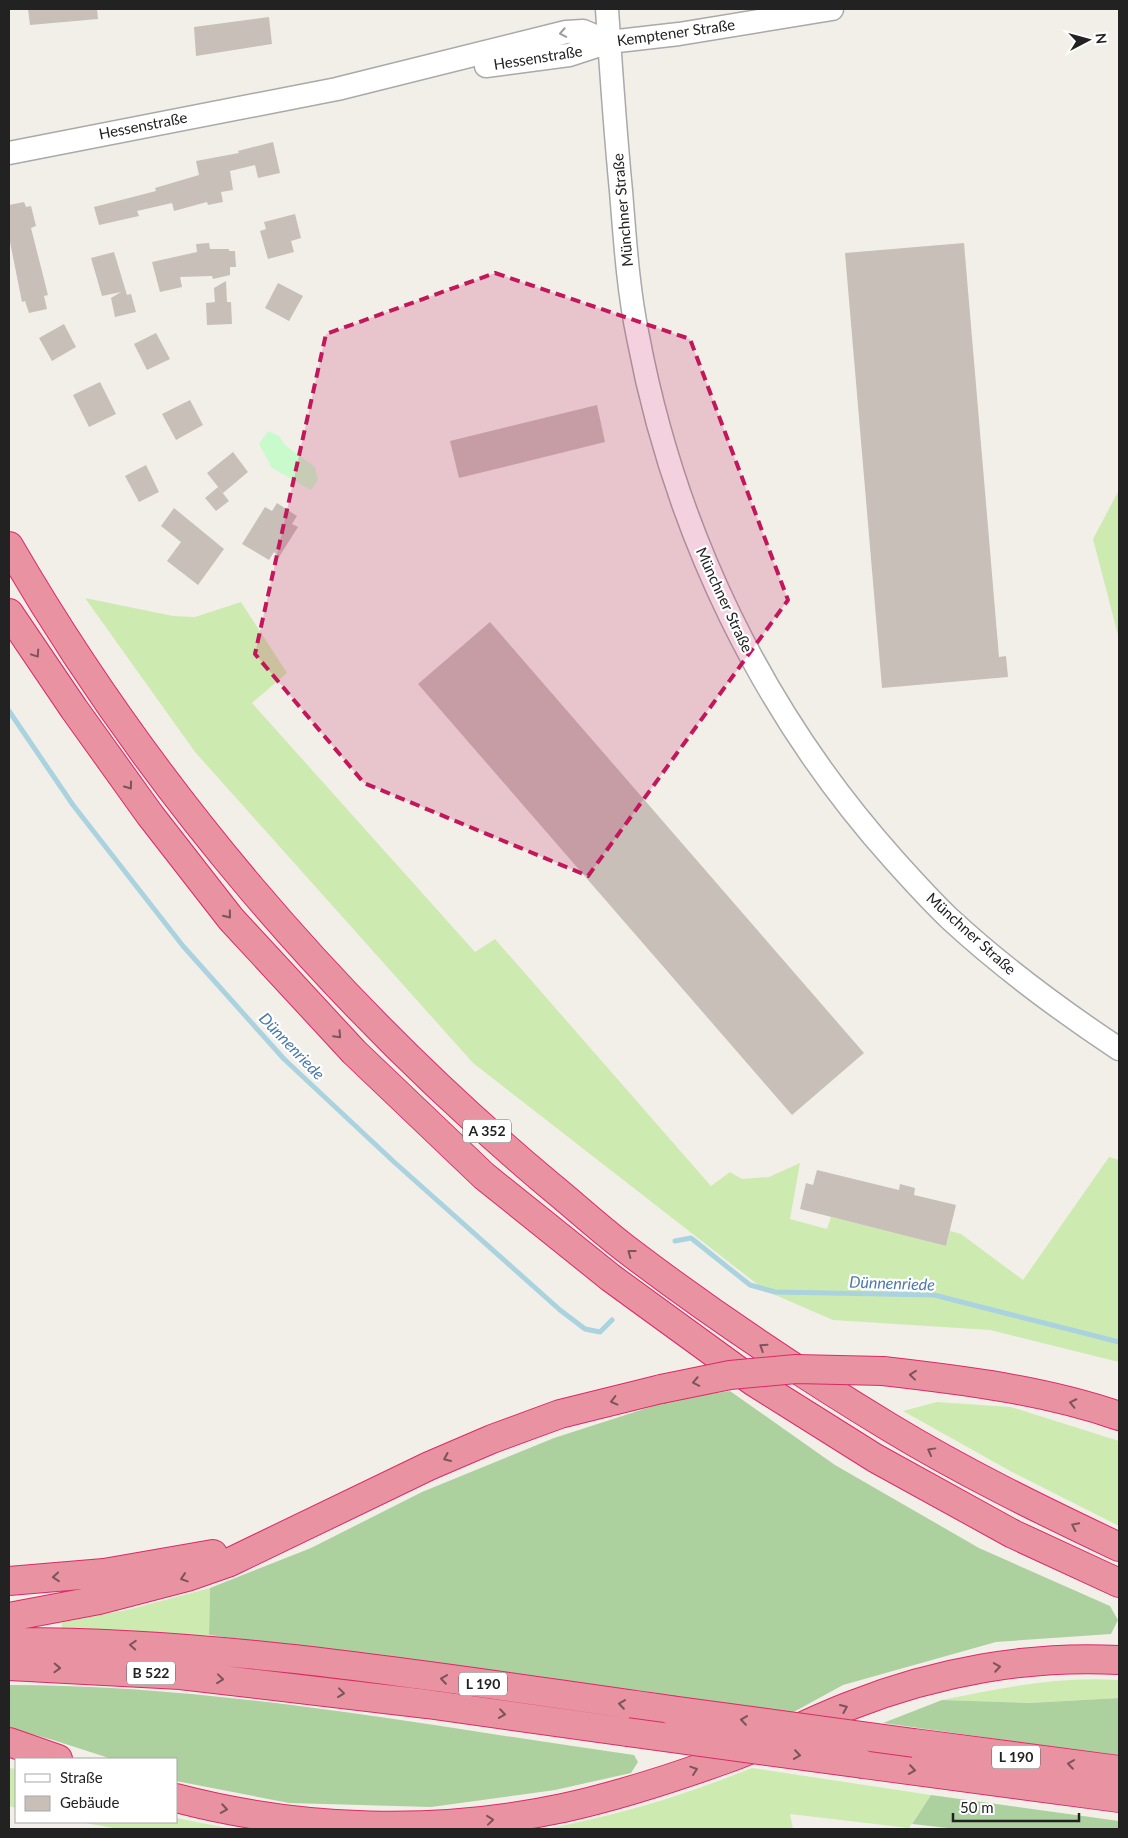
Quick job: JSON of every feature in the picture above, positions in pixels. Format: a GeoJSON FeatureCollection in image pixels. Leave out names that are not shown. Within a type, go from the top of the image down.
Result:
{"type":"FeatureCollection","features":[{"type":"Feature","properties":{"kind":"highway","name":"A 352"},"geometry":{"type":"LineString","coordinates":[[9,546],[43,603],[103,694],[177,798],[249,885],[314,959],[375,1024],[504,1147],[628,1251],[759,1344],[891,1428],[1028,1503],[1119,1547]]}},
{"type":"Feature","properties":{"kind":"highway","name":"A 352"},"geometry":{"type":"LineString","coordinates":[[9,613],[128,785],[231,919],[354,1052],[484,1176],[611,1278],[754,1382],[875,1458],[987,1520],[1119,1583]]}},
{"type":"Feature","properties":{"kind":"highway"},"geometry":{"type":"LineString","coordinates":[[9,1617],[152,1587],[230,1562],[294,1533],[429,1466],[492,1439],[560,1414],[661,1389],[730,1375],[796,1369],[883,1372],[955,1379],[1093,1407],[1119,1416]]}},
{"type":"Feature","properties":{"kind":"highway"},"geometry":{"type":"LineString","coordinates":[[9,1581],[104,1573],[217,1553],[294,1533]]}},
{"type":"Feature","properties":{"kind":"highway","name":"B 522"},"geometry":{"type":"LineString","coordinates":[[9,1642],[173,1648],[296,1661]]}},
{"type":"Feature","properties":{"kind":"highway"},"geometry":{"type":"LineString","coordinates":[[178,1798],[212,1807],[288,1819],[359,1826],[438,1825],[501,1818],[563,1808],[648,1786],[729,1758],[853,1704],[949,1674],[1030,1662],[1094,1658],[1119,1660]]}},
{"type":"Feature","properties":{"kind":"highway","name":"L 190"},"geometry":{"type":"LineString","coordinates":[[296,1661],[1119,1770]]}},
{"type":"Feature","properties":{"kind":"highway","name":"B 522"},"geometry":{"type":"LineString","coordinates":[[9,1666],[130,1671],[293,1687]]}},
{"type":"Feature","properties":{"kind":"highway","name":"L 190"},"geometry":{"type":"LineString","coordinates":[[293,1687],[1119,1798]]}},
{"type":"Feature","properties":{"kind":"highway"},"geometry":{"type":"LineString","coordinates":[[9,1742],[55,1758]]}},
{"type":"Feature","properties":{"kind":"street","name":"Münchner Straße"},"geometry":{"type":"LineString","coordinates":[[607,9],[626,253],[635,324],[665,452],[681,502],[706,566],[740,638],[782,711],[814,758],[873,836],[916,884],[948,917],[979,944],[1078,1022],[1119,1049]]}},
{"type":"Feature","properties":{"kind":"street","name":"Kemptener Straße"},"geometry":{"type":"LineString","coordinates":[[609,42],[679,34],[832,9]]}},
{"type":"Feature","properties":{"kind":"street","name":"Hessenstraße"},"geometry":{"type":"LineString","coordinates":[[9,153],[337,89],[560,56],[585,51],[609,42]]}},
{"type":"Feature","properties":{"kind":"highlighted area"},"geometry":{"type":"Polygon","coordinates":[[[495,273],[690,339],[788,600],[588,876],[364,783],[255,654],[326,334],[495,273]]]}},
{"type":"Feature","properties":{"kind":"green space"},"geometry":{"type":"Polygon","coordinates":[[[268,431],[279,436],[286,446],[315,467],[318,480],[311,490],[272,468],[259,444],[268,431]]]}},
{"type":"Feature","properties":{"kind":"green space"},"geometry":{"type":"Polygon","coordinates":[[[1119,490],[1119,639],[1093,539],[1119,490]]]}},
{"type":"Feature","properties":{"kind":"green space"},"geometry":{"type":"Polygon","coordinates":[[[85,598],[173,616],[195,617],[241,602],[287,673],[252,703],[475,952],[495,939],[711,1186],[730,1172],[742,1179],[769,1177],[800,1163],[790,1219],[827,1229],[831,1217],[946,1246],[950,1231],[961,1234],[1023,1280],[1109,1157],[1119,1160],[1119,1362],[990,1330],[833,1320],[766,1291],[473,1063],[195,752],[85,598]]]}},
{"type":"Feature","properties":{"kind":"green space"},"geometry":{"type":"Polygon","coordinates":[[[730,1391],[835,1465],[979,1548],[1110,1606],[1118,1620],[1111,1634],[996,1642],[843,1685],[790,1714],[688,1701],[657,1693],[209,1635],[210,1588],[311,1548],[422,1492],[554,1438],[675,1399],[730,1391]]]}},
{"type":"Feature","properties":{"kind":"green space"},"geometry":{"type":"Polygon","coordinates":[[[937,1402],[1011,1407],[1119,1441],[1119,1526],[1012,1472],[903,1411],[937,1402]]]}},
{"type":"Feature","properties":{"kind":"green space"},"geometry":{"type":"Polygon","coordinates":[[[210,1588],[209,1635],[61,1633],[62,1622],[127,1610],[210,1588]]]}},
{"type":"Feature","properties":{"kind":"green space"},"geometry":{"type":"Polygon","coordinates":[[[1119,1680],[1119,1698],[1029,1703],[942,1700],[1008,1687],[1052,1681],[1119,1680]]]}},
{"type":"Feature","properties":{"kind":"green space"},"geometry":{"type":"Polygon","coordinates":[[[9,1685],[88,1687],[166,1692],[323,1709],[634,1755],[638,1762],[631,1773],[555,1790],[431,1807],[289,1803],[178,1781],[178,1758],[109,1758],[9,1728],[9,1685]]]}},
{"type":"Feature","properties":{"kind":"green space"},"geometry":{"type":"Polygon","coordinates":[[[1119,1698],[1119,1756],[883,1723],[942,1700],[1029,1703],[1119,1698]]]}},
{"type":"Feature","properties":{"kind":"green space"},"geometry":{"type":"Polygon","coordinates":[[[9,1768],[15,1769],[15,1808],[9,1806],[9,1768]]]}},
{"type":"Feature","properties":{"kind":"green space"},"geometry":{"type":"Polygon","coordinates":[[[752,1768],[931,1795],[909,1828],[790,1814],[793,1829],[545,1829],[598,1818],[650,1804],[752,1768]]]}},
{"type":"Feature","properties":{"kind":"green space"},"geometry":{"type":"Polygon","coordinates":[[[931,1795],[1119,1821],[1119,1829],[957,1829],[912,1824],[931,1795]]]}},
{"type":"Feature","properties":{"kind":"green space"},"geometry":{"type":"Polygon","coordinates":[[[178,1818],[233,1829],[119,1829],[86,1823],[178,1823],[178,1818]]]}},
{"type":"Feature","properties":{"kind":"building"},"geometry":{"type":"Polygon","coordinates":[[[28,9],[97,9],[98,19],[30,25],[28,9]]]}},
{"type":"Feature","properties":{"kind":"building"},"geometry":{"type":"Polygon","coordinates":[[[269,17],[272,44],[196,56],[194,27],[269,17]]]}},
{"type":"Feature","properties":{"kind":"building"},"geometry":{"type":"Polygon","coordinates":[[[273,142],[280,173],[258,178],[255,165],[230,171],[233,190],[221,192],[223,202],[208,205],[207,202],[174,211],[172,203],[137,211],[139,216],[99,225],[94,207],[156,191],[155,188],[199,175],[196,161],[239,153],[238,151],[273,142]]]}},
{"type":"Feature","properties":{"kind":"building"},"geometry":{"type":"Polygon","coordinates":[[[24,202],[26,207],[31,206],[36,226],[31,228],[48,295],[44,296],[47,309],[29,313],[25,301],[22,302],[9,237],[9,205],[24,202]]]}},
{"type":"Feature","properties":{"kind":"building"},"geometry":{"type":"Polygon","coordinates":[[[295,214],[301,238],[291,241],[294,252],[268,259],[260,231],[266,229],[264,222],[295,214]]]}},
{"type":"Feature","properties":{"kind":"building"},"geometry":{"type":"Polygon","coordinates":[[[209,243],[210,249],[229,249],[229,251],[235,251],[236,267],[230,267],[230,275],[213,279],[212,276],[180,277],[182,287],[160,292],[152,262],[197,252],[196,244],[209,243]]]}},
{"type":"Feature","properties":{"kind":"building"},"geometry":{"type":"Polygon","coordinates":[[[964,243],[999,657],[1006,656],[1008,677],[882,688],[845,253],[964,243]]]}},
{"type":"Feature","properties":{"kind":"building"},"geometry":{"type":"Polygon","coordinates":[[[114,252],[127,295],[131,294],[136,312],[115,317],[111,298],[121,292],[102,296],[91,258],[114,252]]]}},
{"type":"Feature","properties":{"kind":"building"},"geometry":{"type":"Polygon","coordinates":[[[226,281],[227,302],[231,302],[232,324],[207,325],[206,303],[215,302],[214,288],[226,281]]]}},
{"type":"Feature","properties":{"kind":"building"},"geometry":{"type":"Polygon","coordinates":[[[278,283],[303,296],[289,321],[265,308],[278,283]]]}},
{"type":"Feature","properties":{"kind":"building"},"geometry":{"type":"Polygon","coordinates":[[[64,324],[76,347],[52,361],[39,338],[64,324]]]}},
{"type":"Feature","properties":{"kind":"building"},"geometry":{"type":"Polygon","coordinates":[[[156,333],[170,359],[147,370],[134,344],[156,333]]]}},
{"type":"Feature","properties":{"kind":"building"},"geometry":{"type":"Polygon","coordinates":[[[100,382],[116,414],[89,427],[73,395],[100,382]]]}},
{"type":"Feature","properties":{"kind":"building"},"geometry":{"type":"Polygon","coordinates":[[[190,400],[203,425],[176,440],[162,414],[190,400]]]}},
{"type":"Feature","properties":{"kind":"building"},"geometry":{"type":"Polygon","coordinates":[[[597,405],[605,442],[459,478],[450,441],[597,405]]]}},
{"type":"Feature","properties":{"kind":"building"},"geometry":{"type":"Polygon","coordinates":[[[233,452],[248,472],[223,493],[207,473],[233,452]]]}},
{"type":"Feature","properties":{"kind":"building"},"geometry":{"type":"Polygon","coordinates":[[[146,465],[159,492],[139,502],[125,476],[146,465]]]}},
{"type":"Feature","properties":{"kind":"building"},"geometry":{"type":"Polygon","coordinates":[[[218,487],[229,501],[216,511],[205,498],[218,487]]]}},
{"type":"Feature","properties":{"kind":"building"},"geometry":{"type":"Polygon","coordinates":[[[277,503],[297,516],[292,524],[298,527],[279,557],[274,552],[269,560],[242,544],[265,507],[272,511],[277,503]]]}},
{"type":"Feature","properties":{"kind":"building"},"geometry":{"type":"Polygon","coordinates":[[[174,508],[224,549],[198,585],[167,561],[181,542],[161,526],[174,508]]]}},
{"type":"Feature","properties":{"kind":"building"},"geometry":{"type":"Polygon","coordinates":[[[490,622],[864,1053],[792,1115],[418,684],[490,622]]]}},
{"type":"Feature","properties":{"kind":"building"},"geometry":{"type":"Polygon","coordinates":[[[817,1170],[899,1190],[900,1184],[915,1188],[914,1195],[956,1205],[946,1246],[800,1209],[806,1183],[813,1185],[817,1170]]]}},
{"type":"Feature","properties":{"kind":"waterway","name":"Dünnenriede"},"geometry":{"type":"LineString","coordinates":[[9,711],[73,805],[183,946],[284,1059],[393,1161],[560,1310],[585,1329],[600,1332],[612,1320]]}},
{"type":"Feature","properties":{"kind":"waterway","name":"Dünnenriede"},"geometry":{"type":"LineString","coordinates":[[675,1241],[691,1238],[750,1285],[775,1292],[934,1295],[1119,1342]]}}]}
